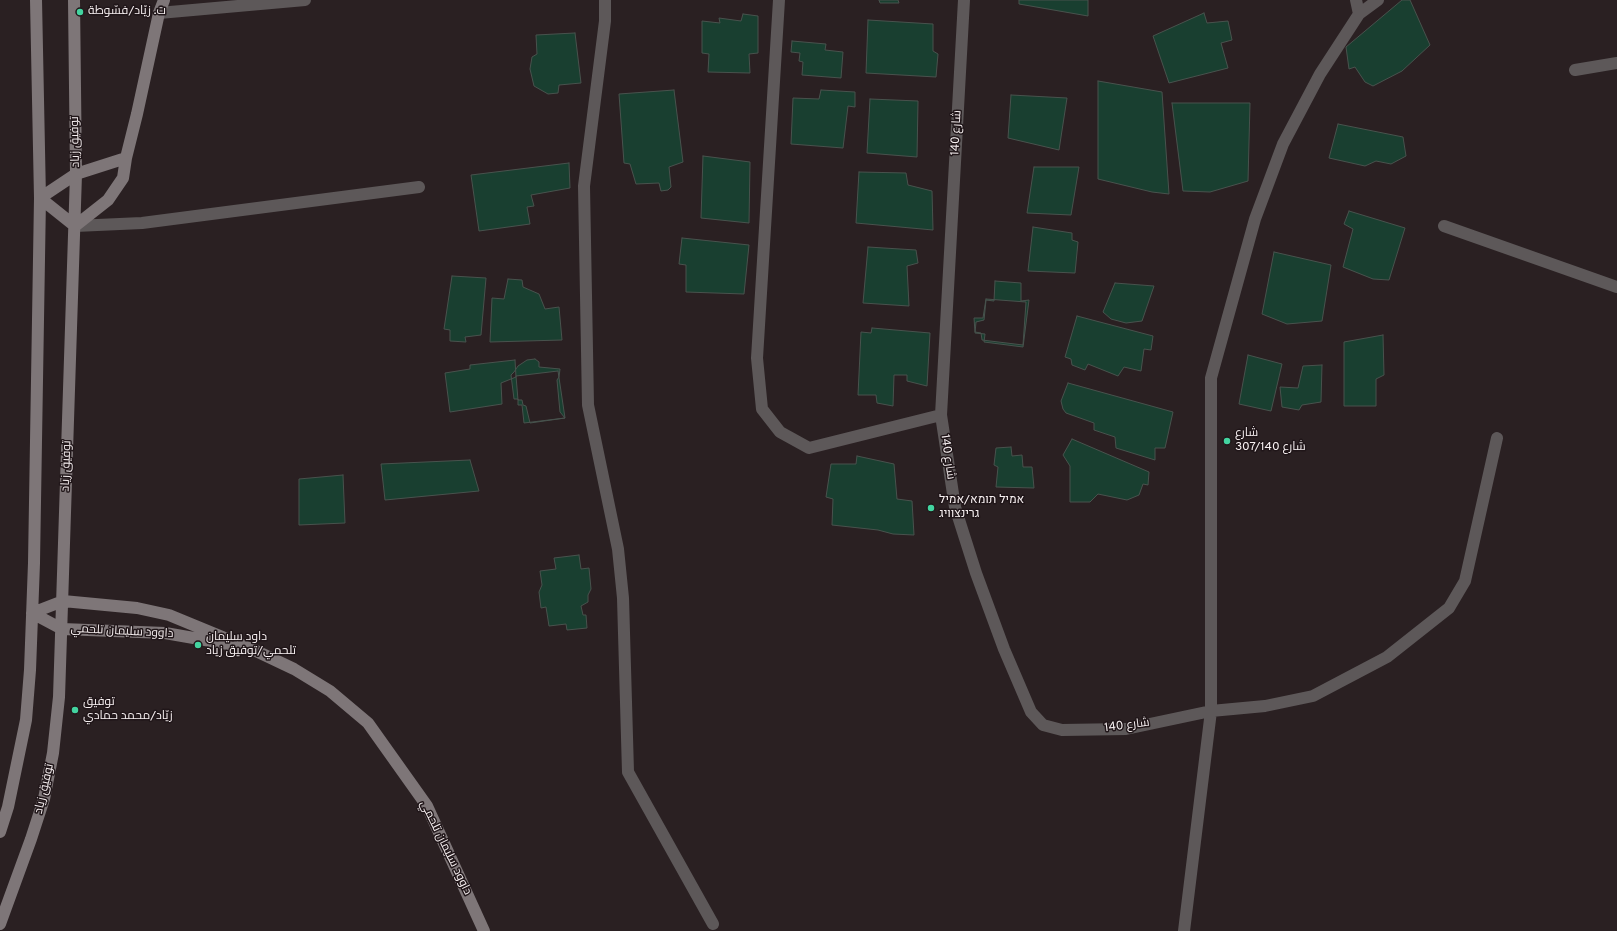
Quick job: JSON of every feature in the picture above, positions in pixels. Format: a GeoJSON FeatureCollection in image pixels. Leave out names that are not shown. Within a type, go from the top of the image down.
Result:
{"type":"FeatureCollection","features":[{"type":"Feature","properties":{"kind":"main road"},"geometry":{"type":"LineString","coordinates":[[0,832],[8,807],[26,720],[30,670],[40,198],[36,0]]}},
{"type":"Feature","properties":{"kind":"main road","name":"توفيق زياد"},"geometry":{"type":"LineString","coordinates":[[0,924],[44,799],[53,753],[60,697],[75,226],[76,174],[74,0]]}},
{"type":"Feature","properties":{"kind":"main road"},"geometry":{"type":"LineString","coordinates":[[40,198],[75,226],[108,200],[123,178],[126,158],[164,0]]}},
{"type":"Feature","properties":{"kind":"main road"},"geometry":{"type":"LineString","coordinates":[[40,198],[76,174],[126,158]]}},
{"type":"Feature","properties":{"kind":"main road","name":"داوود سليمان تلحمي"},"geometry":{"type":"LineString","coordinates":[[32,613],[63,601],[137,608],[169,615],[254,650],[294,670],[330,691],[368,723],[427,806],[484,931]]}},
{"type":"Feature","properties":{"kind":"main road","name":"داوود سليمان تلحمي"},"geometry":{"type":"LineString","coordinates":[[32,613],[62,629],[165,633],[254,650]]}},
{"type":"Feature","properties":{"kind":"street"},"geometry":{"type":"LineString","coordinates":[[160,13],[305,0]]}},
{"type":"Feature","properties":{"kind":"street"},"geometry":{"type":"LineString","coordinates":[[605,0],[605,22],[584,186],[588,405],[619,556],[623,598],[628,772],[713,924]]}},
{"type":"Feature","properties":{"kind":"street"},"geometry":{"type":"LineString","coordinates":[[779,0],[757,358],[762,409],[780,432],[809,448],[941,415]]}},
{"type":"Feature","properties":{"kind":"street","name":"شارع 140"},"geometry":{"type":"LineString","coordinates":[[964,0],[941,415],[954,507],[1004,649],[1031,712],[1043,725],[1062,730],[1126,729],[1211,711],[1265,706],[1313,696],[1387,657],[1448,608],[1465,581],[1497,438]]}},
{"type":"Feature","properties":{"kind":"street"},"geometry":{"type":"LineString","coordinates":[[1356,0],[1359,14]]}},
{"type":"Feature","properties":{"kind":"street"},"geometry":{"type":"LineString","coordinates":[[1184,931],[1211,711],[1211,378],[1255,219],[1283,144],[1320,74],[1359,14],[1378,0]]}},
{"type":"Feature","properties":{"kind":"street"},"geometry":{"type":"LineString","coordinates":[[1575,70],[1617,63]]}},
{"type":"Feature","properties":{"kind":"street"},"geometry":{"type":"LineString","coordinates":[[75,226],[142,224],[419,187]]}},
{"type":"Feature","properties":{"kind":"street"},"geometry":{"type":"LineString","coordinates":[[1444,226],[1617,287]]}},
{"type":"Feature","properties":{"kind":"building"},"geometry":{"type":"Polygon","coordinates":[[[879,0],[898,0],[899,3],[880,3],[879,0]]]}},
{"type":"Feature","properties":{"kind":"building"},"geometry":{"type":"Polygon","coordinates":[[[1019,0],[1088,0],[1088,16],[1019,4],[1019,0]]]}},
{"type":"Feature","properties":{"kind":"building"},"geometry":{"type":"Polygon","coordinates":[[[1402,0],[1410,0],[1430,45],[1402,71],[1373,86],[1365,82],[1355,67],[1349,69],[1346,47],[1402,0]]]}},
{"type":"Feature","properties":{"kind":"building"},"geometry":{"type":"Polygon","coordinates":[[[1204,13],[1207,23],[1228,21],[1232,40],[1221,43],[1228,68],[1169,83],[1153,36],[1204,13]]]}},
{"type":"Feature","properties":{"kind":"building"},"geometry":{"type":"Polygon","coordinates":[[[743,14],[758,16],[758,53],[749,54],[750,73],[708,72],[709,54],[702,53],[702,21],[720,23],[719,18],[741,21],[743,14]]]}},
{"type":"Feature","properties":{"kind":"building"},"geometry":{"type":"Polygon","coordinates":[[[868,20],[933,24],[933,51],[938,54],[936,77],[866,73],[868,20]]]}},
{"type":"Feature","properties":{"kind":"building"},"geometry":{"type":"Polygon","coordinates":[[[575,33],[581,83],[559,85],[558,93],[548,94],[534,86],[530,69],[532,57],[537,54],[536,35],[575,33]]]}},
{"type":"Feature","properties":{"kind":"building"},"geometry":{"type":"Polygon","coordinates":[[[792,41],[826,44],[825,50],[843,52],[841,78],[802,75],[803,62],[799,61],[800,53],[791,52],[792,41]]]}},
{"type":"Feature","properties":{"kind":"building"},"geometry":{"type":"Polygon","coordinates":[[[1098,81],[1162,92],[1169,194],[1152,192],[1098,179],[1098,81]]]}},
{"type":"Feature","properties":{"kind":"building"},"geometry":{"type":"Polygon","coordinates":[[[674,90],[683,162],[669,167],[671,187],[668,190],[661,191],[659,183],[636,184],[630,164],[624,163],[619,94],[674,90]]]}},
{"type":"Feature","properties":{"kind":"building"},"geometry":{"type":"Polygon","coordinates":[[[821,90],[855,92],[855,107],[848,106],[843,148],[791,144],[793,98],[819,99],[821,90]]]}},
{"type":"Feature","properties":{"kind":"building"},"geometry":{"type":"Polygon","coordinates":[[[1011,95],[1067,98],[1059,150],[1008,138],[1011,95]]]}},
{"type":"Feature","properties":{"kind":"building"},"geometry":{"type":"Polygon","coordinates":[[[870,99],[918,101],[917,157],[867,153],[870,99]]]}},
{"type":"Feature","properties":{"kind":"building"},"geometry":{"type":"Polygon","coordinates":[[[1172,103],[1250,103],[1248,181],[1210,192],[1183,191],[1172,103]]]}},
{"type":"Feature","properties":{"kind":"building"},"geometry":{"type":"Polygon","coordinates":[[[1338,124],[1403,137],[1406,156],[1391,164],[1376,161],[1365,166],[1329,158],[1338,124]]]}},
{"type":"Feature","properties":{"kind":"building"},"geometry":{"type":"Polygon","coordinates":[[[703,156],[750,162],[749,223],[701,218],[703,156]]]}},
{"type":"Feature","properties":{"kind":"building"},"geometry":{"type":"Polygon","coordinates":[[[569,163],[570,188],[531,195],[534,206],[527,207],[530,224],[479,231],[471,175],[569,163]]]}},
{"type":"Feature","properties":{"kind":"building"},"geometry":{"type":"Polygon","coordinates":[[[1034,167],[1079,167],[1071,215],[1027,213],[1034,167]]]}},
{"type":"Feature","properties":{"kind":"building"},"geometry":{"type":"Polygon","coordinates":[[[859,172],[906,173],[908,185],[932,191],[933,230],[856,223],[859,172]]]}},
{"type":"Feature","properties":{"kind":"building"},"geometry":{"type":"Polygon","coordinates":[[[1349,211],[1405,228],[1389,280],[1373,279],[1343,267],[1353,229],[1344,224],[1349,211]]]}},
{"type":"Feature","properties":{"kind":"building"},"geometry":{"type":"Polygon","coordinates":[[[1033,227],[1072,233],[1072,240],[1078,242],[1075,273],[1028,271],[1033,227]]]}},
{"type":"Feature","properties":{"kind":"building"},"geometry":{"type":"Polygon","coordinates":[[[682,238],[749,245],[744,294],[686,292],[686,265],[679,264],[682,238]]]}},
{"type":"Feature","properties":{"kind":"building"},"geometry":{"type":"Polygon","coordinates":[[[868,247],[916,250],[918,263],[907,266],[909,306],[863,303],[868,247]]]}},
{"type":"Feature","properties":{"kind":"building"},"geometry":{"type":"Polygon","coordinates":[[[1274,252],[1331,265],[1322,321],[1287,324],[1262,314],[1274,252]]]}},
{"type":"Feature","properties":{"kind":"building"},"geometry":{"type":"Polygon","coordinates":[[[452,276],[486,278],[481,335],[465,337],[466,342],[450,341],[450,330],[444,329],[452,276]]]}},
{"type":"Feature","properties":{"kind":"building"},"geometry":{"type":"Polygon","coordinates":[[[508,279],[522,280],[523,287],[539,294],[545,309],[559,307],[562,340],[490,342],[492,298],[504,299],[508,279]]]}},
{"type":"Feature","properties":{"kind":"building"},"geometry":{"type":"Polygon","coordinates":[[[995,281],[1021,283],[1021,301],[1029,300],[1023,347],[984,342],[985,334],[975,333],[976,322],[984,320],[986,300],[994,301],[995,281]]]}},
{"type":"Feature","properties":{"kind":"building"},"geometry":{"type":"Polygon","coordinates":[[[1115,283],[1154,286],[1142,321],[1126,323],[1111,319],[1103,312],[1115,283]]]}},
{"type":"Feature","properties":{"kind":"building"},"geometry":{"type":"Polygon","coordinates":[[[986,299],[1026,302],[1023,345],[982,340],[981,333],[975,332],[974,318],[983,318],[986,299]]]}},
{"type":"Feature","properties":{"kind":"building"},"geometry":{"type":"Polygon","coordinates":[[[1077,316],[1153,336],[1151,350],[1144,349],[1141,371],[1124,367],[1118,376],[1088,364],[1085,370],[1072,365],[1071,359],[1065,357],[1077,316]]]}},
{"type":"Feature","properties":{"kind":"building"},"geometry":{"type":"Polygon","coordinates":[[[872,328],[930,333],[927,386],[907,381],[907,375],[894,375],[893,406],[877,403],[876,395],[858,395],[861,332],[871,333],[872,328]]]}},
{"type":"Feature","properties":{"kind":"building"},"geometry":{"type":"Polygon","coordinates":[[[1383,335],[1384,375],[1376,379],[1376,406],[1344,406],[1344,342],[1383,335]]]}},
{"type":"Feature","properties":{"kind":"building"},"geometry":{"type":"Polygon","coordinates":[[[1248,355],[1282,364],[1271,411],[1239,404],[1248,355]]]}},
{"type":"Feature","properties":{"kind":"building"},"geometry":{"type":"Polygon","coordinates":[[[535,359],[539,362],[539,367],[560,369],[557,380],[560,412],[565,418],[524,423],[522,405],[518,405],[518,399],[514,399],[511,375],[518,366],[527,360],[535,359]]]}},
{"type":"Feature","properties":{"kind":"building"},"geometry":{"type":"Polygon","coordinates":[[[515,360],[516,377],[501,383],[502,404],[450,412],[445,373],[470,369],[470,365],[515,360]]]}},
{"type":"Feature","properties":{"kind":"building"},"geometry":{"type":"Polygon","coordinates":[[[1322,365],[1321,402],[1302,405],[1299,410],[1282,407],[1280,387],[1298,388],[1303,366],[1322,365]]]}},
{"type":"Feature","properties":{"kind":"building"},"geometry":{"type":"Polygon","coordinates":[[[558,371],[565,418],[530,423],[526,406],[523,405],[522,400],[518,400],[516,376],[558,371]]]}},
{"type":"Feature","properties":{"kind":"building"},"geometry":{"type":"Polygon","coordinates":[[[1068,383],[1173,412],[1165,448],[1155,448],[1155,460],[1116,448],[1115,437],[1094,430],[1094,423],[1066,413],[1063,409],[1061,401],[1068,383]]]}},
{"type":"Feature","properties":{"kind":"building"},"geometry":{"type":"Polygon","coordinates":[[[1072,439],[1149,472],[1148,485],[1143,484],[1139,495],[1127,500],[1098,494],[1090,502],[1070,502],[1070,466],[1063,455],[1072,439]]]}},
{"type":"Feature","properties":{"kind":"building"},"geometry":{"type":"Polygon","coordinates":[[[1011,447],[1012,456],[1022,455],[1023,467],[1032,467],[1034,488],[996,487],[998,467],[994,465],[996,448],[1011,447]]]}},
{"type":"Feature","properties":{"kind":"building"},"geometry":{"type":"Polygon","coordinates":[[[857,456],[894,464],[897,499],[912,501],[914,535],[893,534],[878,530],[832,525],[833,499],[826,497],[831,464],[856,464],[857,456]]]}},
{"type":"Feature","properties":{"kind":"building"},"geometry":{"type":"Polygon","coordinates":[[[470,460],[479,491],[385,500],[381,464],[470,460]]]}},
{"type":"Feature","properties":{"kind":"building"},"geometry":{"type":"Polygon","coordinates":[[[343,475],[345,523],[299,525],[299,479],[343,475]]]}},
{"type":"Feature","properties":{"kind":"building"},"geometry":{"type":"Polygon","coordinates":[[[579,555],[581,569],[589,568],[591,589],[588,595],[588,602],[581,606],[583,615],[586,615],[587,628],[567,630],[566,624],[549,626],[546,607],[541,608],[539,592],[542,585],[540,571],[556,569],[554,558],[579,555]]]}},
{"type":"Feature","properties":{"kind":"place","name":"ت. زيّاد/فسّوطة"},"geometry":{"type":"Point","coordinates":[80,12]}},
{"type":"Feature","properties":{"kind":"place","name":"شارع 307/شارع 140"},"geometry":{"type":"Point","coordinates":[1227,441]}},
{"type":"Feature","properties":{"kind":"place","name":"אמיל תומא/אמיל גרינצוויג"},"geometry":{"type":"Point","coordinates":[931,508]}},
{"type":"Feature","properties":{"kind":"place","name":"داود سليمان تلحمي/توفيق زياد"},"geometry":{"type":"Point","coordinates":[198,645]}},
{"type":"Feature","properties":{"kind":"place","name":"توفيق زيّاد/محمد حمادي"},"geometry":{"type":"Point","coordinates":[75,710]}}]}
